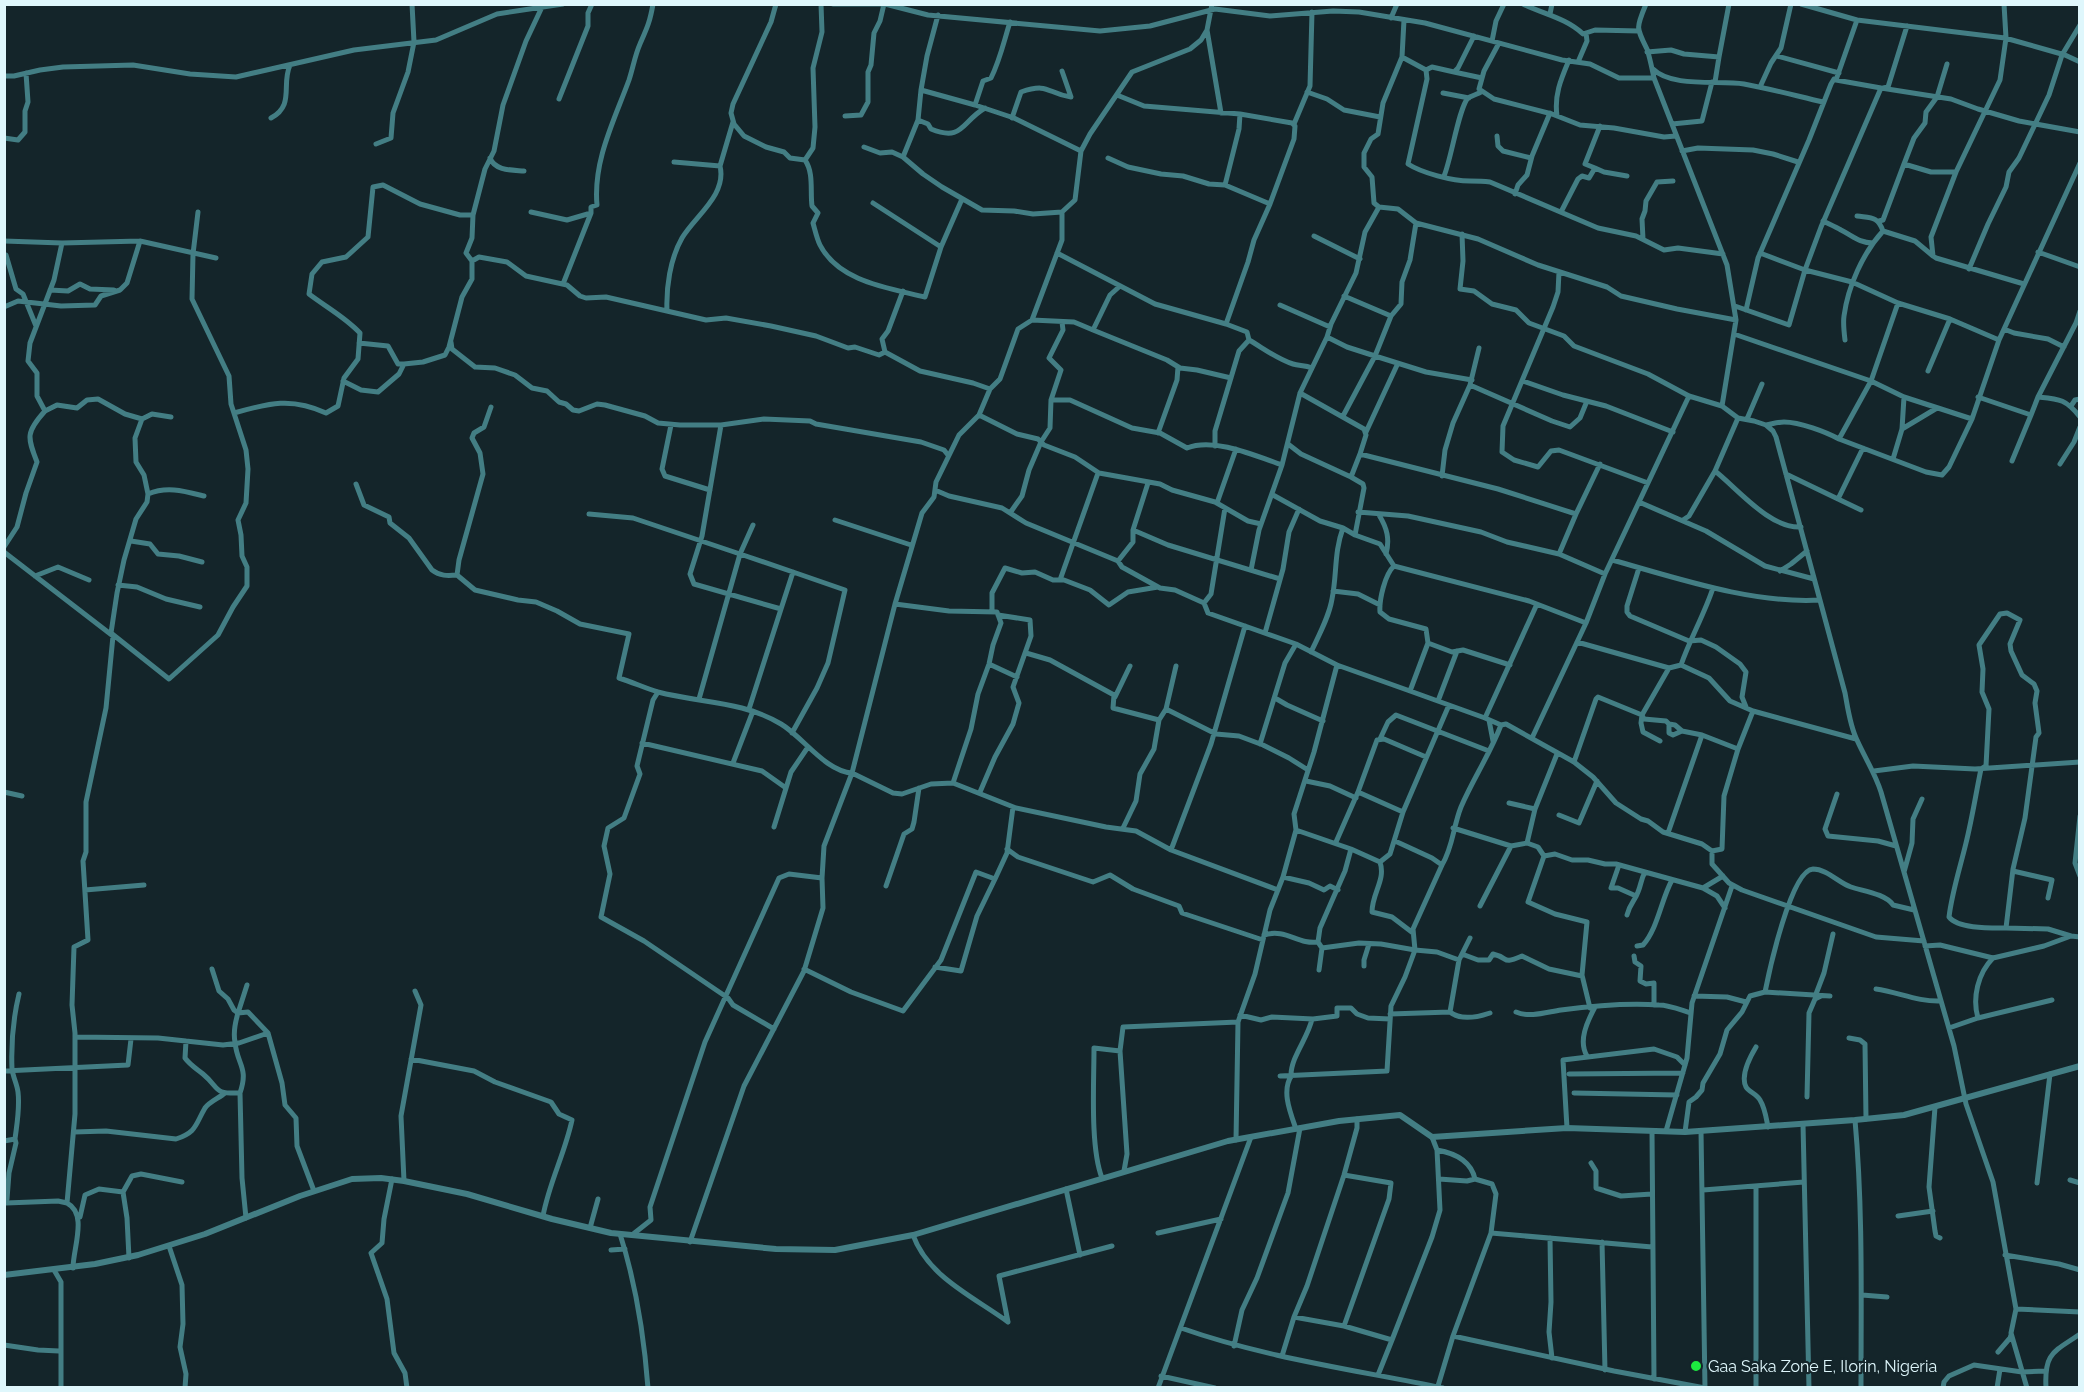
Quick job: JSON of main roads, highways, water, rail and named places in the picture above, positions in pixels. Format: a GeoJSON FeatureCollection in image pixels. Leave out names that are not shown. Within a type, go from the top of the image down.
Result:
{"type":"FeatureCollection","features":[{"type":"Feature","properties":{"kind":"place","name":"Gaa Saka Zone E, Ilorin, Nigeria"},"geometry":{"type":"Point","coordinates":[1696,1366]}}]}
